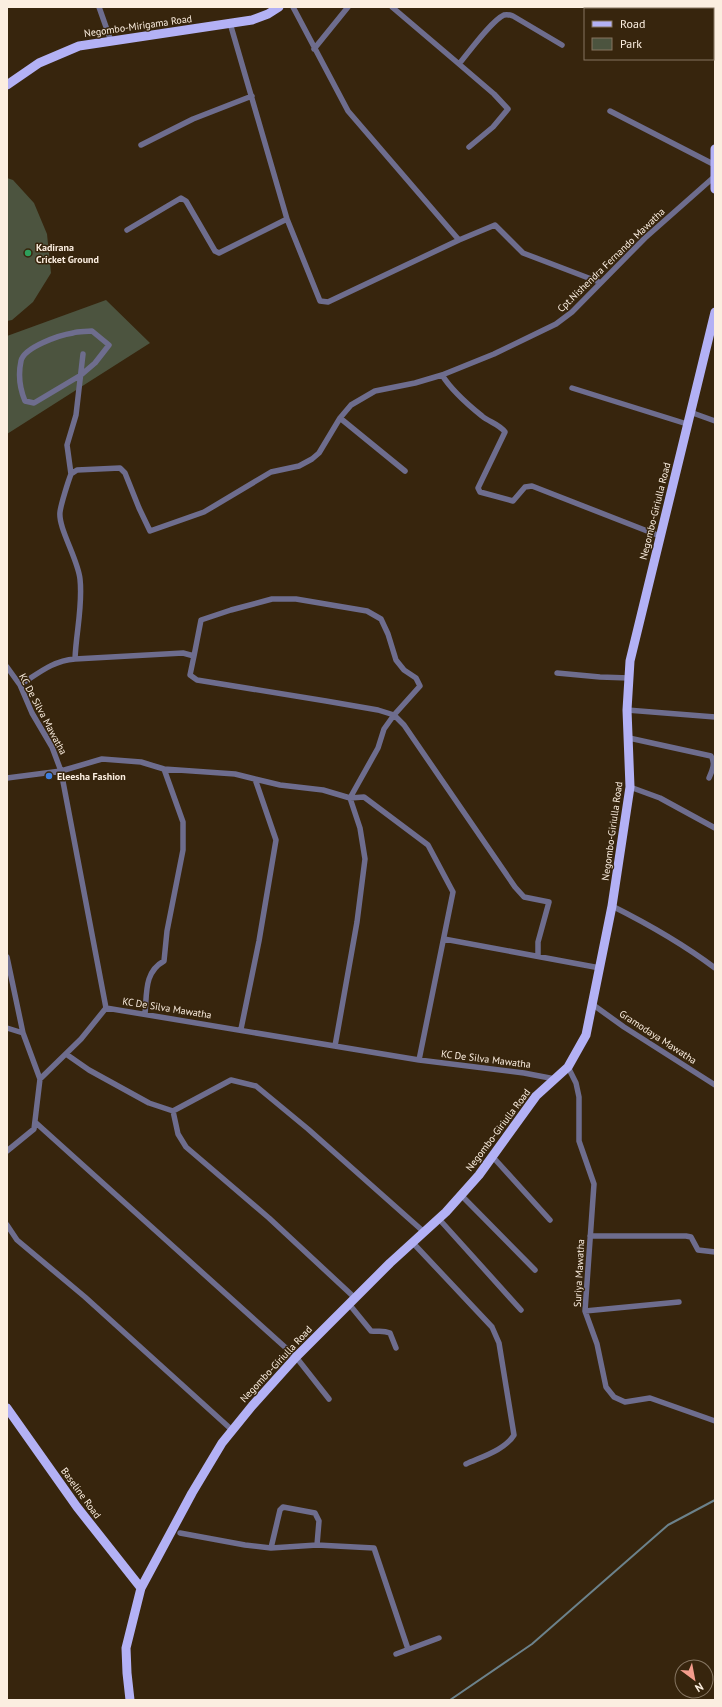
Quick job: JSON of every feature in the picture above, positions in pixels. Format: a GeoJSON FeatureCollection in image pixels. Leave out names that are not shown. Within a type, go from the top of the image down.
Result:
{"type":"FeatureCollection","features":[{"type":"Feature","properties":{"kind":"main road","name":"Negombo-Mirigama Road"},"geometry":{"type":"LineString","coordinates":[[7,86],[39,63],[79,46],[256,19],[279,7]]}},
{"type":"Feature","properties":{"kind":"main road"},"geometry":{"type":"LineString","coordinates":[[715,149],[715,189]]}},
{"type":"Feature","properties":{"kind":"main road","name":"Negombo-Giriulla Road"},"geometry":{"type":"LineString","coordinates":[[130,1700],[126,1648],[141,1588],[192,1493],[222,1443],[296,1357],[439,1218],[479,1175],[536,1096],[568,1067],[586,1035],[612,906],[630,787],[627,710],[630,660],[715,312]]}},
{"type":"Feature","properties":{"kind":"main road","name":"Baseline Road"},"geometry":{"type":"LineString","coordinates":[[7,1408],[77,1507],[141,1588]]}},
{"type":"Feature","properties":{"kind":"street"},"geometry":{"type":"LineString","coordinates":[[99,7],[111,42]]}},
{"type":"Feature","properties":{"kind":"street"},"geometry":{"type":"LineString","coordinates":[[293,7],[348,111],[458,240]]}},
{"type":"Feature","properties":{"kind":"street"},"geometry":{"type":"LineString","coordinates":[[314,49],[348,7]]}},
{"type":"Feature","properties":{"kind":"street"},"geometry":{"type":"LineString","coordinates":[[392,7],[494,94],[508,109],[493,127],[469,146]]}},
{"type":"Feature","properties":{"kind":"street"},"geometry":{"type":"LineString","coordinates":[[459,64],[501,17],[507,14],[513,16],[562,45]]}},
{"type":"Feature","properties":{"kind":"street"},"geometry":{"type":"LineString","coordinates":[[230,23],[287,219],[320,301],[328,302],[458,240],[495,225],[523,253],[599,282]]}},
{"type":"Feature","properties":{"kind":"street"},"geometry":{"type":"LineString","coordinates":[[141,145],[193,119],[252,96]]}},
{"type":"Feature","properties":{"kind":"street"},"geometry":{"type":"LineString","coordinates":[[610,111],[714,165]]}},
{"type":"Feature","properties":{"kind":"street","name":"Cpt.Nishendra Fernando Mawatha"},"geometry":{"type":"LineString","coordinates":[[71,474],[77,470],[120,468],[125,473],[139,508],[150,530],[204,512],[270,472],[299,466],[312,459],[329,439],[340,418],[351,405],[375,391],[415,383],[442,375],[494,354],[556,324],[572,312],[599,282],[645,238],[714,177]]}},
{"type":"Feature","properties":{"kind":"street"},"geometry":{"type":"LineString","coordinates":[[127,230],[181,198],[186,200],[215,251],[219,253],[287,219]]}},
{"type":"Feature","properties":{"kind":"street"},"geometry":{"type":"LineString","coordinates":[[92,331],[109,346],[95,363],[81,375],[34,403],[25,401],[20,387],[21,360],[26,352],[56,337],[74,332],[92,331]]}},
{"type":"Feature","properties":{"kind":"street"},"geometry":{"type":"LineString","coordinates":[[75,659],[81,606],[80,579],[78,566],[61,522],[60,512],[71,474],[67,445],[76,415],[83,354]]}},
{"type":"Feature","properties":{"kind":"street"},"geometry":{"type":"LineString","coordinates":[[442,375],[450,388],[483,417],[502,428],[505,432],[478,488],[480,492],[513,500],[525,487],[532,486],[660,536]]}},
{"type":"Feature","properties":{"kind":"street"},"geometry":{"type":"LineString","coordinates":[[572,388],[687,424]]}},
{"type":"Feature","properties":{"kind":"street"},"geometry":{"type":"LineString","coordinates":[[690,412],[715,421]]}},
{"type":"Feature","properties":{"kind":"street"},"geometry":{"type":"LineString","coordinates":[[340,418],[405,471]]}},
{"type":"Feature","properties":{"kind":"street"},"geometry":{"type":"LineString","coordinates":[[335,1046],[357,922],[365,859],[360,828],[350,798],[378,748],[384,729],[394,715],[420,686],[416,678],[404,670],[396,660],[388,634],[381,619],[367,611],[296,599],[272,599],[201,620],[190,676],[197,680],[378,710],[394,715],[404,725],[515,887],[524,897],[549,902],[538,942],[538,956]]}},
{"type":"Feature","properties":{"kind":"street"},"geometry":{"type":"LineString","coordinates":[[20,685],[51,664],[62,660],[175,654],[194,656]]}},
{"type":"Feature","properties":{"kind":"street","name":"KC De Silva Mawatha"},"geometry":{"type":"LineString","coordinates":[[7,667],[20,685],[32,713],[52,747],[61,771],[106,1008],[241,1029],[419,1060],[524,1072],[555,1079]]}},
{"type":"Feature","properties":{"kind":"street"},"geometry":{"type":"LineString","coordinates":[[557,673],[629,678]]}},
{"type":"Feature","properties":{"kind":"street"},"geometry":{"type":"LineString","coordinates":[[627,710],[715,717]]}},
{"type":"Feature","properties":{"kind":"street"},"geometry":{"type":"LineString","coordinates":[[629,738],[711,756],[714,760],[709,778]]}},
{"type":"Feature","properties":{"kind":"street"},"geometry":{"type":"LineString","coordinates":[[7,778],[61,771],[102,759],[141,762],[164,769],[235,774],[280,785],[323,790],[350,798],[364,798],[428,845],[453,892],[419,1060]]}},
{"type":"Feature","properties":{"kind":"street"},"geometry":{"type":"LineString","coordinates":[[145,1014],[149,976],[158,964],[164,960],[167,931],[183,850],[184,822],[164,769]]}},
{"type":"Feature","properties":{"kind":"street"},"geometry":{"type":"LineString","coordinates":[[241,1029],[259,941],[276,840],[255,779]]}},
{"type":"Feature","properties":{"kind":"street"},"geometry":{"type":"LineString","coordinates":[[630,787],[660,798],[715,828]]}},
{"type":"Feature","properties":{"kind":"street"},"geometry":{"type":"LineString","coordinates":[[612,906],[689,949],[715,968]]}},
{"type":"Feature","properties":{"kind":"street"},"geometry":{"type":"LineString","coordinates":[[444,939],[600,968]]}},
{"type":"Feature","properties":{"kind":"street"},"geometry":{"type":"LineString","coordinates":[[7,957],[23,1033],[40,1079],[34,1129],[7,1151]]}},
{"type":"Feature","properties":{"kind":"street","name":"Gramodaya Mawatha"},"geometry":{"type":"LineString","coordinates":[[592,1004],[624,1027],[715,1085]]}},
{"type":"Feature","properties":{"kind":"street"},"geometry":{"type":"LineString","coordinates":[[40,1079],[81,1039],[106,1008]]}},
{"type":"Feature","properties":{"kind":"street"},"geometry":{"type":"LineString","coordinates":[[7,1028],[23,1033]]}},
{"type":"Feature","properties":{"kind":"street"},"geometry":{"type":"LineString","coordinates":[[66,1054],[89,1070],[149,1103],[173,1111],[231,1080],[256,1086],[308,1129],[424,1232]]}},
{"type":"Feature","properties":{"kind":"street","name":"Suriya Mawatha"},"geometry":{"type":"LineString","coordinates":[[568,1067],[576,1083],[579,1097],[579,1141],[594,1184],[585,1310],[597,1344],[606,1387],[614,1397],[625,1402],[650,1398],[715,1420]]}},
{"type":"Feature","properties":{"kind":"street"},"geometry":{"type":"LineString","coordinates":[[173,1111],[178,1134],[186,1147],[269,1218],[352,1301],[371,1331],[384,1331],[390,1333],[396,1348]]}},
{"type":"Feature","properties":{"kind":"street"},"geometry":{"type":"LineString","coordinates":[[35,1122],[296,1357],[329,1399]]}},
{"type":"Feature","properties":{"kind":"street"},"geometry":{"type":"LineString","coordinates":[[492,1156],[550,1220]]}},
{"type":"Feature","properties":{"kind":"street"},"geometry":{"type":"LineString","coordinates":[[461,1195],[535,1270]]}},
{"type":"Feature","properties":{"kind":"street"},"geometry":{"type":"LineString","coordinates":[[439,1218],[521,1310]]}},
{"type":"Feature","properties":{"kind":"street"},"geometry":{"type":"LineString","coordinates":[[7,1225],[17,1240],[85,1297],[232,1430]]}},
{"type":"Feature","properties":{"kind":"street"},"geometry":{"type":"LineString","coordinates":[[590,1236],[686,1236],[691,1237],[698,1250],[715,1252]]}},
{"type":"Feature","properties":{"kind":"street"},"geometry":{"type":"LineString","coordinates":[[413,1243],[492,1327],[499,1343],[514,1435],[510,1441],[502,1447],[466,1464]]}},
{"type":"Feature","properties":{"kind":"street"},"geometry":{"type":"LineString","coordinates":[[585,1310],[679,1302]]}},
{"type":"Feature","properties":{"kind":"street"},"geometry":{"type":"LineString","coordinates":[[271,1548],[280,1510],[283,1507],[315,1513],[319,1520],[317,1545]]}},
{"type":"Feature","properties":{"kind":"street"},"geometry":{"type":"LineString","coordinates":[[180,1533],[271,1548],[317,1545],[374,1548],[408,1649]]}},
{"type":"Feature","properties":{"kind":"street"},"geometry":{"type":"LineString","coordinates":[[396,1654],[439,1638]]}},
{"type":"Feature","properties":{"kind":"green space","name":"Kadirana Cricket Ground"},"geometry":{"type":"Polygon","coordinates":[[[7,178],[13,180],[34,203],[47,234],[51,273],[33,302],[12,320],[7,321],[7,178]]]}},
{"type":"Feature","properties":{"kind":"green space"},"geometry":{"type":"Polygon","coordinates":[[[106,300],[150,343],[7,434],[7,336],[106,300]]]}},
{"type":"Feature","properties":{"kind":"waterway"},"geometry":{"type":"LineString","coordinates":[[450,1700],[532,1644],[668,1525],[715,1500]]}},
{"type":"Feature","properties":{"kind":"place","name":"Kadirana Cricket Ground"},"geometry":{"type":"Point","coordinates":[28,253]}},
{"type":"Feature","properties":{"kind":"place","name":"Eleesha Fashion"},"geometry":{"type":"Point","coordinates":[49,776]}}]}
